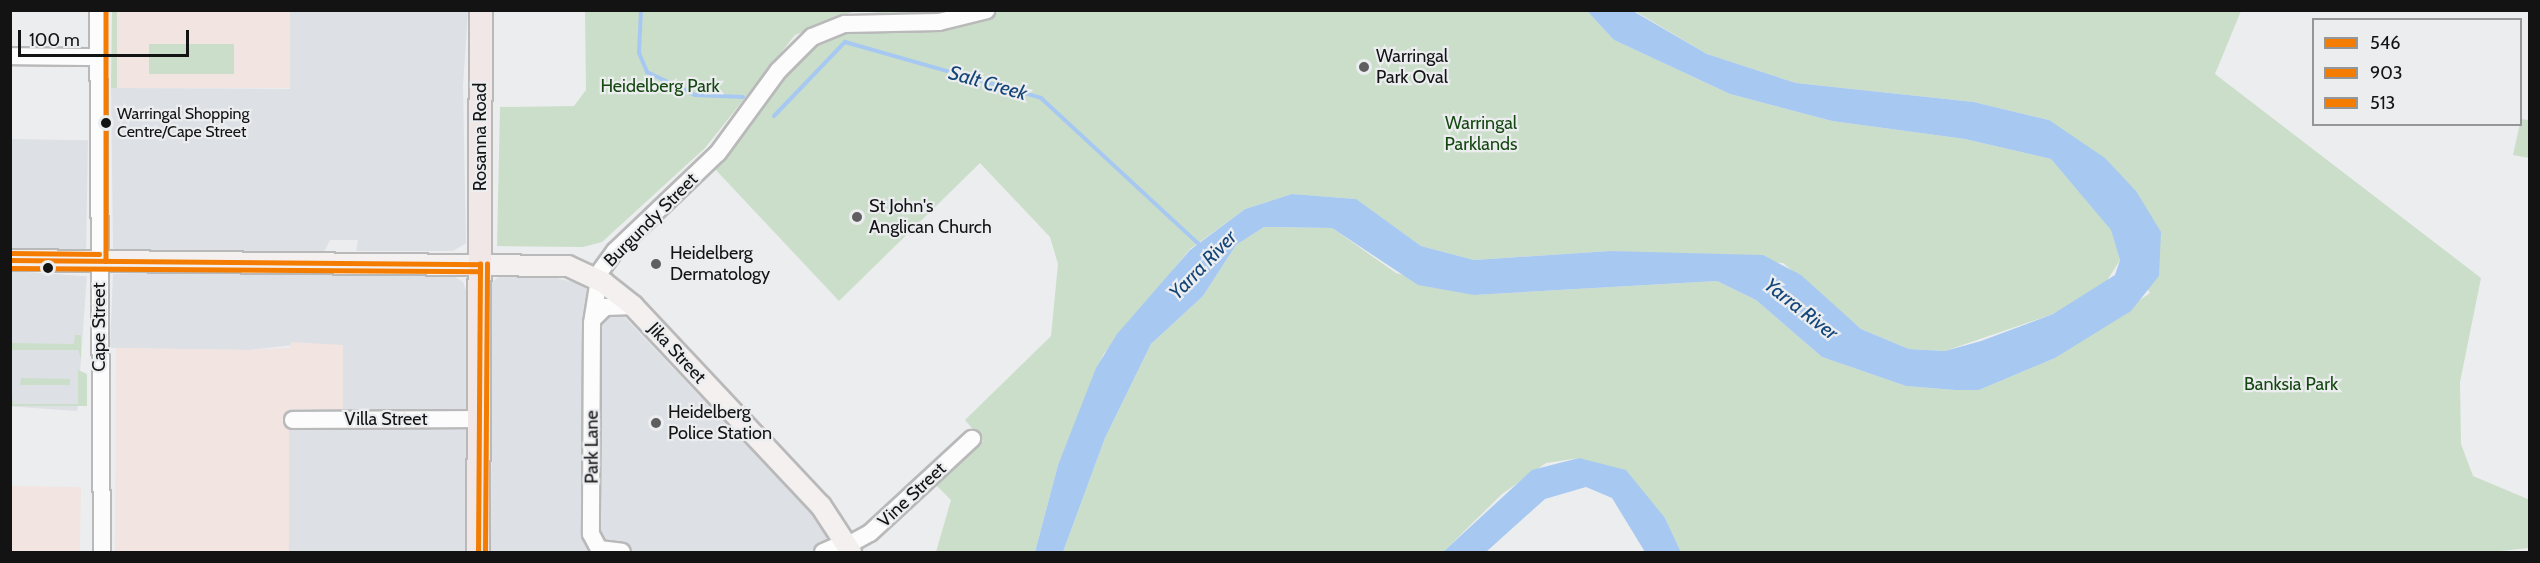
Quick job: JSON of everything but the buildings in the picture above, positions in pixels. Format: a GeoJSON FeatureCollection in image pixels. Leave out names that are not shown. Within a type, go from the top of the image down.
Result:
{"type":"FeatureCollection","features":[{"type":"Feature","properties":{"kind":"highway","name":"Rosanna Road"},"geometry":{"type":"LineString","coordinates":[[478,552],[481,10]]}},
{"type":"Feature","properties":{"kind":"main road","name":"Burgundy Street"},"geometry":{"type":"LineString","coordinates":[[10,260],[556,263],[597,278]]}},
{"type":"Feature","properties":{"kind":"main road","name":"Jika Street"},"geometry":{"type":"LineString","coordinates":[[597,278],[633,306],[821,506],[848,546]]}},
{"type":"Feature","properties":{"kind":"street","name":"Cape Street"},"geometry":{"type":"LineString","coordinates":[[98,10],[98,463],[102,552]]}},
{"type":"Feature","properties":{"kind":"street","name":"Burgundy Street"},"geometry":{"type":"LineString","coordinates":[[597,278],[620,245],[718,153],[802,45],[836,25],[872,22],[939,22],[987,10]]}},
{"type":"Feature","properties":{"kind":"street"},"geometry":{"type":"LineString","coordinates":[[10,56],[98,57]]}},
{"type":"Feature","properties":{"kind":"street","name":"Park Lane"},"geometry":{"type":"LineString","coordinates":[[597,278],[593,319],[592,538],[602,551],[622,552]]}},
{"type":"Feature","properties":{"kind":"street"},"geometry":{"type":"LineString","coordinates":[[593,319],[605,307],[633,306]]}},
{"type":"Feature","properties":{"kind":"street","name":"Villa Street"},"geometry":{"type":"LineString","coordinates":[[293,420],[478,419]]}},
{"type":"Feature","properties":{"kind":"street","name":"Vine Street"},"geometry":{"type":"LineString","coordinates":[[848,546],[870,533],[972,439]]}},
{"type":"Feature","properties":{"kind":"street","name":"Cape Street"},"geometry":{"type":"LineString","coordinates":[[92,552],[98,463]]}},
{"type":"Feature","properties":{"kind":"street"},"geometry":{"type":"LineString","coordinates":[[823,552],[848,546]]}},
{"type":"Feature","properties":{"kind":"shaded area"},"geometry":{"type":"Polygon","coordinates":[[[117,11],[290,11],[290,88],[117,88],[117,11]]]}},
{"type":"Feature","properties":{"kind":"shaded area"},"geometry":{"type":"Polygon","coordinates":[[[290,11],[468,11],[463,86],[466,243],[453,251],[356,251],[358,240],[330,240],[323,254],[113,249],[111,88],[290,89],[290,11]]]}},
{"type":"Feature","properties":{"kind":"shaded area"},"geometry":{"type":"Polygon","coordinates":[[[11,139],[88,140],[86,251],[10,250],[11,139]]]}},
{"type":"Feature","properties":{"kind":"shaded area"},"geometry":{"type":"Polygon","coordinates":[[[240,269],[452,275],[463,282],[468,297],[468,552],[289,552],[289,409],[301,344],[249,350],[110,348],[113,274],[240,269]]]}},
{"type":"Feature","properties":{"kind":"shaded area"},"geometry":{"type":"Polygon","coordinates":[[[11,271],[87,276],[77,411],[10,406],[11,271]]]}},
{"type":"Feature","properties":{"kind":"shaded area"},"geometry":{"type":"Polygon","coordinates":[[[500,276],[548,276],[577,283],[615,307],[818,521],[839,552],[491,552],[492,282],[500,276]]]}},
{"type":"Feature","properties":{"kind":"shaded area"},"geometry":{"type":"Polygon","coordinates":[[[291,342],[343,345],[343,409],[289,409],[289,552],[115,552],[116,348],[249,350],[290,348],[291,342]]]}},
{"type":"Feature","properties":{"kind":"shaded area"},"geometry":{"type":"Polygon","coordinates":[[[11,486],[81,487],[80,552],[10,552],[11,486]]]}},
{"type":"Feature","properties":{"kind":"green space","name":"Warringal Parklands"},"geometry":{"type":"Polygon","coordinates":[[[1004,10],[1587,11],[1614,40],[1730,94],[1832,121],[1965,139],[2051,159],[2111,229],[2120,260],[2103,287],[2053,314],[1945,351],[1909,349],[1861,329],[1783,263],[1610,251],[1474,260],[1421,246],[1355,199],[1292,194],[1245,209],[1190,249],[1103,355],[1058,465],[1035,552],[936,552],[951,500],[936,485],[983,441],[965,420],[1051,336],[1058,264],[1050,237],[980,163],[839,301],[714,168],[805,49],[833,33],[971,21],[1004,10]]]}},
{"type":"Feature","properties":{"kind":"green space","name":"Banksia Park"},"geometry":{"type":"Polygon","coordinates":[[[1633,10],[2241,11],[2215,74],[2481,278],[2460,382],[2461,444],[2473,476],[2530,500],[2529,548],[2491,552],[1681,552],[1665,518],[1579,458],[1546,463],[1502,494],[1443,552],[1063,552],[1105,438],[1151,344],[1203,296],[1236,245],[1264,227],[1332,228],[1396,273],[1474,295],[1717,281],[1756,300],[1822,357],[1906,386],[1955,390],[1979,390],[2055,358],[2150,293],[2049,120],[1974,102],[1796,83],[1707,54],[1633,10]]]}},
{"type":"Feature","properties":{"kind":"green space"},"geometry":{"type":"Polygon","coordinates":[[[112,11],[117,11],[117,88],[111,88],[112,11]]]}},
{"type":"Feature","properties":{"kind":"green space","name":"Heidelberg Park"},"geometry":{"type":"Polygon","coordinates":[[[585,11],[855,11],[795,35],[705,148],[602,242],[583,247],[497,246],[500,107],[574,106],[586,90],[585,11]]]}},
{"type":"Feature","properties":{"kind":"green space"},"geometry":{"type":"Polygon","coordinates":[[[855,11],[968,11],[917,16],[855,11]]]}},
{"type":"Feature","properties":{"kind":"green space"},"geometry":{"type":"Polygon","coordinates":[[[149,44],[234,44],[234,74],[149,74],[149,44]]]}},
{"type":"Feature","properties":{"kind":"green space"},"geometry":{"type":"Polygon","coordinates":[[[2522,119],[2529,120],[2529,158],[2513,155],[2522,119]]]}},
{"type":"Feature","properties":{"kind":"green space"},"geometry":{"type":"Polygon","coordinates":[[[75,335],[81,335],[81,359],[78,350],[11,350],[11,343],[74,344],[75,335]]]}},
{"type":"Feature","properties":{"kind":"green space"},"geometry":{"type":"Polygon","coordinates":[[[78,370],[87,374],[87,406],[11,406],[11,379],[13,404],[78,404],[78,370]]]}},
{"type":"Feature","properties":{"kind":"green space"},"geometry":{"type":"Polygon","coordinates":[[[21,378],[70,379],[70,385],[20,385],[21,378]]]}},
{"type":"Feature","properties":{"kind":"water","name":"Yarra River"},"geometry":{"type":"Polygon","coordinates":[[[1587,11],[1633,11],[1707,54],[1796,83],[1974,102],[2049,120],[2105,158],[2136,191],[2161,232],[2159,276],[2131,311],[2055,358],[1979,390],[1955,390],[1906,386],[1822,357],[1756,300],[1717,281],[1474,295],[1418,285],[1332,228],[1264,227],[1236,245],[1203,296],[1151,344],[1105,438],[1063,552],[1035,552],[1058,465],[1096,368],[1117,334],[1190,250],[1245,209],[1292,194],[1356,199],[1421,246],[1474,260],[1610,251],[1763,255],[1801,275],[1861,329],[1909,349],[1945,351],[1981,341],[2053,314],[2115,275],[2120,260],[2111,230],[2051,159],[1965,139],[1832,121],[1730,94],[1614,40],[1587,11]]]}},
{"type":"Feature","properties":{"kind":"water"},"geometry":{"type":"Polygon","coordinates":[[[1579,458],[1626,470],[1665,518],[1681,552],[1645,552],[1612,498],[1586,487],[1545,499],[1486,552],[1443,552],[1532,470],[1579,458]]]}},
{"type":"Feature","properties":{"kind":"waterway","name":"Salt Creek"},"geometry":{"type":"LineString","coordinates":[[641,10],[639,53],[647,72],[695,95],[743,97]]}},
{"type":"Feature","properties":{"kind":"waterway","name":"Salt Creek"},"geometry":{"type":"LineString","coordinates":[[774,116],[845,42],[1041,98],[1201,246]]}},
{"type":"Feature","properties":{"kind":"transit line","name":"513"},"geometry":{"type":"LineString","coordinates":[[106,10],[106,261]]}},
{"type":"Feature","properties":{"kind":"transit line","name":"513"},"geometry":{"type":"LineString","coordinates":[[10,253],[99,254]]}},
{"type":"Feature","properties":{"kind":"transit line","name":"546"},"geometry":{"type":"LineString","coordinates":[[10,260],[480,264]]}},
{"type":"Feature","properties":{"kind":"transit line","name":"546"},"geometry":{"type":"LineString","coordinates":[[478,552],[480,264]]}},
{"type":"Feature","properties":{"kind":"transit line","name":"903"},"geometry":{"type":"LineString","coordinates":[[485,552],[487,264]]}},
{"type":"Feature","properties":{"kind":"transit line","name":"903"},"geometry":{"type":"LineString","coordinates":[[10,268],[480,271]]}},
{"type":"Feature","properties":{"kind":"place","name":"Warringal Park Oval"},"geometry":{"type":"Point","coordinates":[1364,67]}},
{"type":"Feature","properties":{"kind":"place","name":"Warringal Shopping Centre/Cape Street"},"geometry":{"type":"Point","coordinates":[106,123]}},
{"type":"Feature","properties":{"kind":"place","name":"St John's Anglican Church"},"geometry":{"type":"Point","coordinates":[857,217]}},
{"type":"Feature","properties":{"kind":"place","name":"Heidelberg Dermatology"},"geometry":{"type":"Point","coordinates":[656,264]}},
{"type":"Feature","properties":{"kind":"place","name":"Heidelberg Police Station"},"geometry":{"type":"Point","coordinates":[656,423]}}]}
